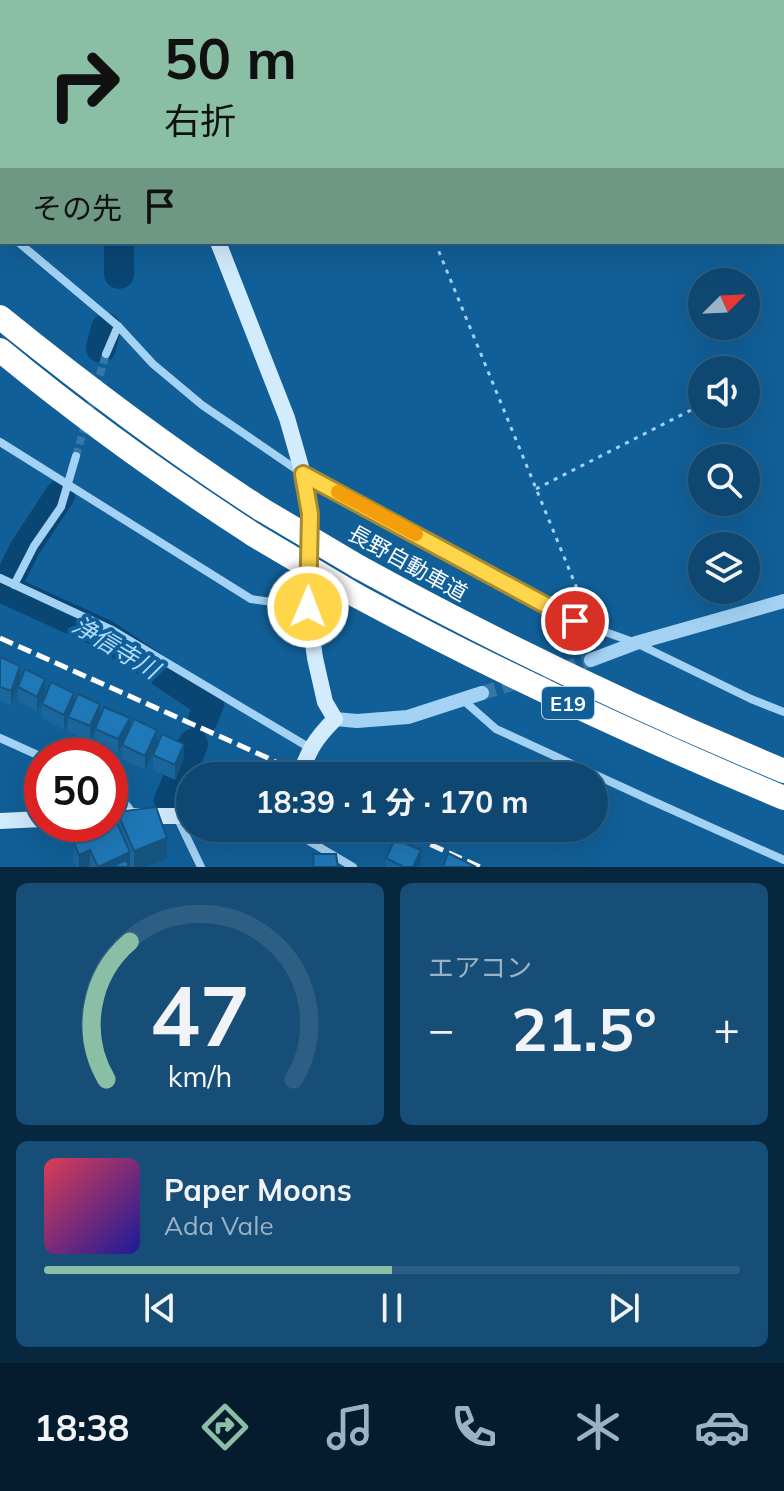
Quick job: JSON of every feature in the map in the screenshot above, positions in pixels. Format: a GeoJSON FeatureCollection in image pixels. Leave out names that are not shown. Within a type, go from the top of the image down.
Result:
{"type":"FeatureCollection","features":[{"type":"Feature","properties":{"kind":"highway","name":"長野自動車道"},"geometry":{"type":"LineString","coordinates":[[0,317],[148,432],[209,475],[359,567],[469,627],[616,698],[784,771]]}},
{"type":"Feature","properties":{"kind":"highway","name":"E19"},"geometry":{"type":"LineString","coordinates":[[0,350],[84,417],[198,499],[357,596],[575,707],[784,798]]}},
{"type":"Feature","properties":{"kind":"main road"},"geometry":{"type":"LineString","coordinates":[[219,244],[287,418],[303,474],[310,514],[308,607],[325,702],[335,719],[317,737],[304,762]]}},
{"type":"Feature","properties":{"kind":"main road"},"geometry":{"type":"LineString","coordinates":[[128,815],[176,815]]}},
{"type":"Feature","properties":{"kind":"main road"},"geometry":{"type":"LineString","coordinates":[[0,821],[24,820]]}},
{"type":"Feature","properties":{"kind":"street"},"geometry":{"type":"LineString","coordinates":[[20,244],[118,326],[153,364],[202,405],[303,474],[575,621],[636,643],[784,712]]}},
{"type":"Feature","properties":{"kind":"street"},"geometry":{"type":"LineString","coordinates":[[106,354],[118,326]]}},
{"type":"Feature","properties":{"kind":"street"},"geometry":{"type":"LineString","coordinates":[[0,442],[251,599],[308,607]]}},
{"type":"Feature","properties":{"kind":"street"},"geometry":{"type":"LineString","coordinates":[[14,585],[34,546],[61,507],[76,456]]}},
{"type":"Feature","properties":{"kind":"street"},"geometry":{"type":"LineString","coordinates":[[0,578],[112,630],[310,748]]}},
{"type":"Feature","properties":{"kind":"street"},"geometry":{"type":"LineString","coordinates":[[591,660],[636,643],[784,601]]}},
{"type":"Feature","properties":{"kind":"street"},"geometry":{"type":"LineString","coordinates":[[335,719],[357,721],[408,717],[482,693]]}},
{"type":"Feature","properties":{"kind":"street"},"geometry":{"type":"LineString","coordinates":[[463,699],[496,729],[784,860]]}},
{"type":"Feature","properties":{"kind":"street"},"geometry":{"type":"LineString","coordinates":[[0,738],[24,749]]}},
{"type":"Feature","properties":{"kind":"street"},"geometry":{"type":"LineString","coordinates":[[128,807],[134,815]]}},
{"type":"Feature","properties":{"kind":"street"},"geometry":{"type":"LineString","coordinates":[[192,842],[201,867]]}},
{"type":"Feature","properties":{"kind":"street"},"geometry":{"type":"LineString","coordinates":[[311,842],[353,867]]}},
{"type":"Feature","properties":{"kind":"path"},"geometry":{"type":"LineString","coordinates":[[436,244],[578,591],[575,621]]}},
{"type":"Feature","properties":{"kind":"path"},"geometry":{"type":"LineString","coordinates":[[536,489],[688,412]]}},
{"type":"Feature","properties":{"kind":"building"},"geometry":{"type":"Polygon","coordinates":[[[0,657],[20,666],[11,691],[0,687],[0,657]]]}},
{"type":"Feature","properties":{"kind":"building"},"geometry":{"type":"Polygon","coordinates":[[[25,669],[45,679],[37,697],[18,687],[25,669]]]}},
{"type":"Feature","properties":{"kind":"building"},"geometry":{"type":"Polygon","coordinates":[[[51,682],[74,693],[64,715],[42,704],[51,682]]]}},
{"type":"Feature","properties":{"kind":"building"},"geometry":{"type":"Polygon","coordinates":[[[78,694],[100,704],[90,726],[68,717],[78,694]]]}},
{"type":"Feature","properties":{"kind":"building"},"geometry":{"type":"Polygon","coordinates":[[[104,707],[130,718],[119,738],[95,729],[104,707]]]}},
{"type":"Feature","properties":{"kind":"building"},"geometry":{"type":"Polygon","coordinates":[[[134,719],[157,730],[145,756],[128,748],[128,738],[125,738],[134,719]]]}},
{"type":"Feature","properties":{"kind":"building"},"geometry":{"type":"Polygon","coordinates":[[[162,734],[184,744],[175,765],[153,755],[162,734]]]}},
{"type":"Feature","properties":{"kind":"building"},"geometry":{"type":"Polygon","coordinates":[[[156,807],[167,838],[134,851],[128,837],[128,811],[156,807]]]}},
{"type":"Feature","properties":{"kind":"building"},"geometry":{"type":"Polygon","coordinates":[[[74,842],[126,842],[130,852],[98,867],[90,850],[79,855],[74,842]]]}},
{"type":"Feature","properties":{"kind":"building"},"geometry":{"type":"Polygon","coordinates":[[[394,842],[421,850],[413,867],[404,867],[386,858],[394,842]]]}},
{"type":"Feature","properties":{"kind":"building"},"geometry":{"type":"Polygon","coordinates":[[[448,853],[476,867],[443,867],[448,853]]]}},
{"type":"Feature","properties":{"kind":"building"},"geometry":{"type":"Polygon","coordinates":[[[313,854],[336,854],[338,867],[314,867],[313,854]]]}},
{"type":"Feature","properties":{"kind":"building"},"geometry":{"type":"Polygon","coordinates":[[[126,860],[129,867],[111,867],[126,860]]]}},
{"type":"Feature","properties":{"kind":"waterway","name":"浄信寺川"},"geometry":{"type":"LineString","coordinates":[[119,244],[119,274]]}},
{"type":"Feature","properties":{"kind":"waterway","name":"浄信寺川"},"geometry":{"type":"LineString","coordinates":[[101,348],[106,328]]}},
{"type":"Feature","properties":{"kind":"waterway","name":"浄信寺川"},"geometry":{"type":"LineString","coordinates":[[13,572],[60,495]]}},
{"type":"Feature","properties":{"kind":"waterway","name":"浄信寺川"},"geometry":{"type":"LineString","coordinates":[[7,590],[106,635],[209,704],[203,719]]}},
{"type":"Feature","properties":{"kind":"waterway","name":"浄信寺川"},"geometry":{"type":"LineString","coordinates":[[169,800],[193,744]]}},
{"type":"Feature","properties":{"kind":"tunnel"},"geometry":{"type":"LineString","coordinates":[[76,456],[106,354]]}},
{"type":"Feature","properties":{"kind":"tunnel"},"geometry":{"type":"LineString","coordinates":[[482,693],[591,660]]}},
{"type":"Feature","properties":{"kind":"railway"},"geometry":{"type":"LineString","coordinates":[[0,638],[275,762]]}},
{"type":"Feature","properties":{"kind":"railway"},"geometry":{"type":"LineString","coordinates":[[425,842],[480,867]]}},
{"type":"Feature","properties":{"kind":"slow traffic"},"geometry":{"type":"LineString","coordinates":[[338,492],[416,534]]}},
{"type":"Feature","properties":{"kind":"route"},"geometry":{"type":"LineString","coordinates":[[308,607],[310,514],[303,474],[575,621]]}}]}
